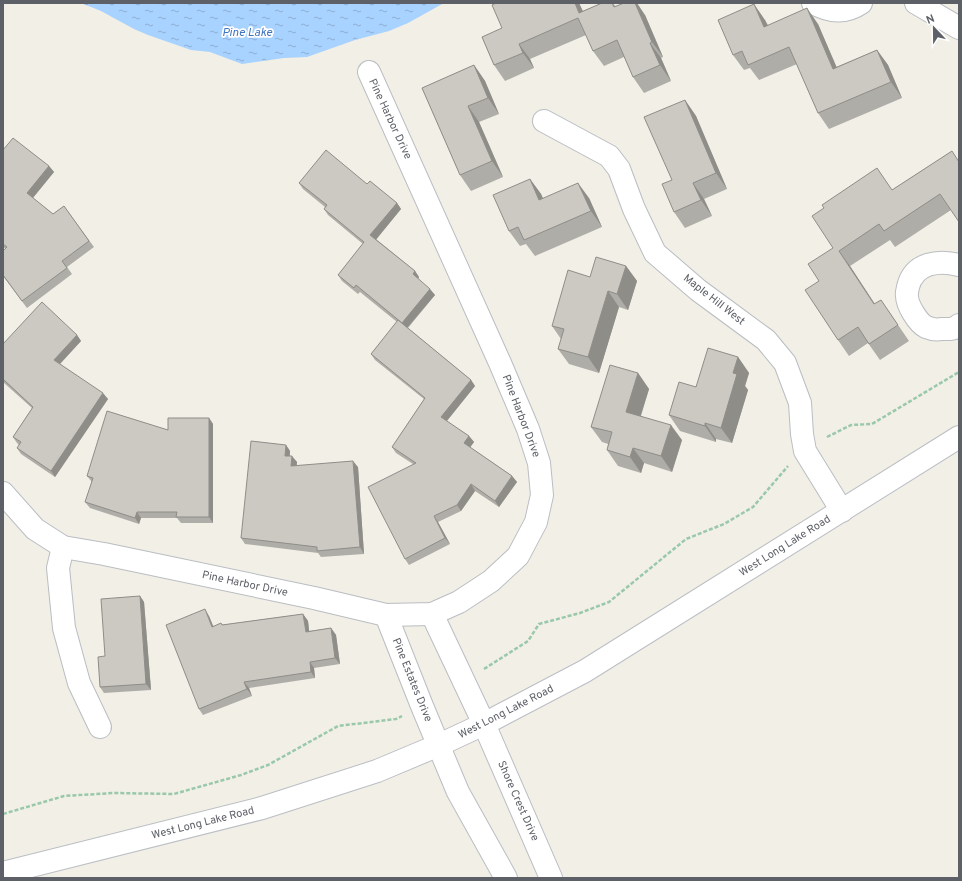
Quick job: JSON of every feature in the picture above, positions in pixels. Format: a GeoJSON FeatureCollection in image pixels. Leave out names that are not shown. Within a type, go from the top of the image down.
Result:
{"type":"FeatureCollection","features":[{"type":"Feature","properties":{"kind":"street"},"geometry":{"type":"LineString","coordinates":[[813,3],[826,9],[839,11],[853,8],[861,3]]}},
{"type":"Feature","properties":{"kind":"street"},"geometry":{"type":"LineString","coordinates":[[916,3],[959,28]]}},
{"type":"Feature","properties":{"kind":"street","name":"Pine Harbor Drive"},"geometry":{"type":"LineString","coordinates":[[3,493],[35,530],[64,547],[314,598],[386,615],[432,614],[459,602],[491,581],[518,556],[536,522],[542,495],[539,463],[528,429],[500,363],[369,72]]}},
{"type":"Feature","properties":{"kind":"street","name":"Maple Hill West"},"geometry":{"type":"LineString","coordinates":[[544,121],[609,156],[619,168],[634,209],[655,252],[698,290],[766,340],[785,363],[800,403],[802,434],[805,451],[842,510]]}},
{"type":"Feature","properties":{"kind":"street"},"geometry":{"type":"LineString","coordinates":[[959,265],[947,262],[935,263],[919,269],[910,279],[906,295],[917,319],[925,326],[936,330],[955,329],[959,325]]}},
{"type":"Feature","properties":{"kind":"street","name":"West Long Lake Road"},"geometry":{"type":"LineString","coordinates":[[3,873],[262,808],[377,771],[439,745],[484,724],[585,671],[959,437]]}},
{"type":"Feature","properties":{"kind":"street"},"geometry":{"type":"LineString","coordinates":[[64,547],[58,568],[64,628],[79,683],[100,727]]}},
{"type":"Feature","properties":{"kind":"street"},"geometry":{"type":"LineString","coordinates":[[432,614],[484,724]]}},
{"type":"Feature","properties":{"kind":"street","name":"Pine Estates Drive"},"geometry":{"type":"LineString","coordinates":[[386,615],[439,745]]}},
{"type":"Feature","properties":{"kind":"street","name":"Shore Crest Drive"},"geometry":{"type":"LineString","coordinates":[[484,724],[551,878]]}},
{"type":"Feature","properties":{"kind":"street"},"geometry":{"type":"LineString","coordinates":[[439,745],[458,792],[506,878]]}},
{"type":"Feature","properties":{"kind":"path"},"geometry":{"type":"LineString","coordinates":[[463,682],[528,641],[539,624],[580,613],[608,602],[686,538],[724,524],[753,507],[791,463],[805,451],[834,433],[851,425],[872,424],[959,372]]}},
{"type":"Feature","properties":{"kind":"path"},"geometry":{"type":"LineString","coordinates":[[3,814],[64,796],[113,793],[174,794],[242,776],[268,765],[338,726],[396,719],[422,706]]}},
{"type":"Feature","properties":{"kind":"water","name":"Pine Lake"},"geometry":{"type":"Polygon","coordinates":[[[81,3],[444,3],[408,23],[389,31],[355,40],[307,57],[284,58],[242,64],[210,52],[191,50],[148,35],[101,11],[81,3]]]}},
{"type":"Feature","properties":{"kind":"building"},"geometry":{"type":"Polygon","coordinates":[[[496,3],[575,3],[579,13],[602,3],[612,3],[614,7],[624,3],[635,3],[660,65],[633,77],[617,40],[593,51],[578,18],[519,44],[523,53],[494,65],[482,37],[502,28],[492,5],[496,3]]]}},
{"type":"Feature","properties":{"kind":"building"},"geometry":{"type":"Polygon","coordinates":[[[754,4],[764,27],[807,8],[833,69],[877,50],[891,82],[818,113],[789,47],[748,65],[742,51],[733,55],[718,20],[754,4]]]}},
{"type":"Feature","properties":{"kind":"building"},"geometry":{"type":"Polygon","coordinates":[[[474,65],[488,98],[468,106],[492,161],[460,175],[422,88],[474,65]]]}},
{"type":"Feature","properties":{"kind":"building"},"geometry":{"type":"Polygon","coordinates":[[[685,100],[716,173],[693,183],[701,200],[674,212],[662,184],[672,180],[644,117],[685,100]]]}},
{"type":"Feature","properties":{"kind":"building"},"geometry":{"type":"Polygon","coordinates":[[[13,138],[49,166],[27,193],[53,214],[64,206],[89,241],[62,261],[67,268],[22,301],[3,275],[3,251],[7,247],[3,244],[3,150],[13,138]]]}},
{"type":"Feature","properties":{"kind":"building"},"geometry":{"type":"Polygon","coordinates":[[[326,150],[367,184],[370,181],[397,203],[370,235],[415,271],[413,274],[430,289],[402,323],[356,285],[354,288],[338,275],[364,242],[324,209],[327,205],[299,183],[326,150]]]}},
{"type":"Feature","properties":{"kind":"building"},"geometry":{"type":"Polygon","coordinates":[[[952,151],[959,162],[959,222],[940,194],[884,231],[879,224],[839,251],[874,304],[881,300],[898,325],[869,344],[858,327],[838,340],[805,290],[819,281],[808,264],[833,248],[812,216],[824,208],[822,205],[877,168],[892,190],[952,151]]]}},
{"type":"Feature","properties":{"kind":"building"},"geometry":{"type":"Polygon","coordinates":[[[530,179],[539,200],[578,183],[591,211],[524,240],[518,227],[509,231],[493,195],[530,179]]]}},
{"type":"Feature","properties":{"kind":"building"},"geometry":{"type":"Polygon","coordinates":[[[596,257],[626,266],[617,294],[608,291],[588,357],[558,349],[564,329],[552,326],[568,270],[590,277],[596,257]]]}},
{"type":"Feature","properties":{"kind":"building"},"geometry":{"type":"Polygon","coordinates":[[[42,302],[77,335],[54,360],[103,393],[51,471],[17,448],[21,442],[13,437],[33,407],[3,379],[3,344],[42,302]]]}},
{"type":"Feature","properties":{"kind":"building"},"geometry":{"type":"Polygon","coordinates":[[[398,320],[471,380],[441,417],[469,436],[464,443],[512,476],[495,501],[471,484],[457,505],[434,516],[445,538],[405,559],[368,487],[416,463],[392,447],[425,398],[371,354],[398,320]]]}},
{"type":"Feature","properties":{"kind":"building"},"geometry":{"type":"Polygon","coordinates":[[[708,348],[738,357],[733,373],[737,374],[721,428],[705,423],[705,426],[669,415],[679,382],[696,387],[708,348]]]}},
{"type":"Feature","properties":{"kind":"building"},"geometry":{"type":"Polygon","coordinates":[[[610,365],[638,373],[626,412],[671,425],[661,456],[633,448],[630,457],[607,450],[612,432],[591,427],[610,365]]]}},
{"type":"Feature","properties":{"kind":"building"},"geometry":{"type":"Polygon","coordinates":[[[107,411],[168,430],[168,418],[209,418],[209,517],[176,517],[177,512],[137,512],[135,518],[85,502],[93,478],[87,476],[107,411]]]}},
{"type":"Feature","properties":{"kind":"building"},"geometry":{"type":"Polygon","coordinates":[[[251,441],[286,445],[285,456],[292,456],[291,466],[353,461],[360,547],[317,551],[317,547],[241,538],[251,441]]]}},
{"type":"Feature","properties":{"kind":"building"},"geometry":{"type":"Polygon","coordinates":[[[140,596],[146,684],[100,687],[98,657],[105,656],[101,599],[140,596]]]}},
{"type":"Feature","properties":{"kind":"building"},"geometry":{"type":"Polygon","coordinates":[[[205,609],[212,627],[221,623],[222,625],[303,614],[306,632],[331,628],[335,658],[310,662],[311,672],[244,682],[247,689],[199,709],[166,625],[205,609]]]}}]}
